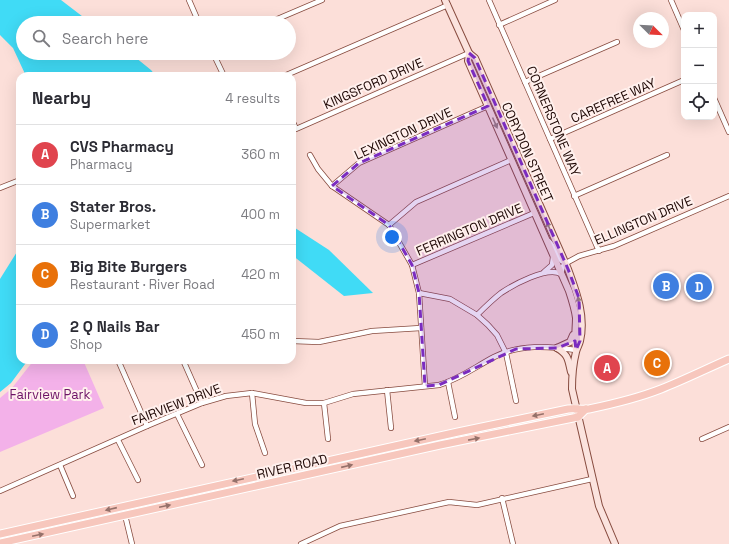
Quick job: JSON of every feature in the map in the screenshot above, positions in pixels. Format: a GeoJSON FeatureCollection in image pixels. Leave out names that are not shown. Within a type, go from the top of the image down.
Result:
{"type":"FeatureCollection","features":[{"type":"Feature","properties":{"kind":"main road","name":"CORYDON STREET"},"geometry":{"type":"LineString","coordinates":[[446,2],[469,53],[475,58],[579,298],[582,321],[580,341],[576,350]]}},
{"type":"Feature","properties":{"kind":"main road","name":"CORYDON STREET"},"geometry":{"type":"LineString","coordinates":[[469,53],[468,61],[573,302],[576,319],[576,350],[572,378],[576,408],[599,506],[615,544]]}},
{"type":"Feature","properties":{"kind":"main road"},"geometry":{"type":"LineString","coordinates":[[557,348],[570,342],[576,319]]}},
{"type":"Feature","properties":{"kind":"main road"},"geometry":{"type":"LineString","coordinates":[[557,348],[564,351],[572,378]]}},
{"type":"Feature","properties":{"kind":"main road","name":"RIVER ROAD"},"geometry":{"type":"LineString","coordinates":[[0,534],[458,432],[576,408],[586,410],[625,401],[660,389],[729,359]]}},
{"type":"Feature","properties":{"kind":"main road","name":"RIVER ROAD"},"geometry":{"type":"LineString","coordinates":[[0,543],[440,445],[578,417],[586,410]]}},
{"type":"Feature","properties":{"kind":"street"},"geometry":{"type":"LineString","coordinates":[[189,0],[196,16]]}},
{"type":"Feature","properties":{"kind":"street"},"geometry":{"type":"LineString","coordinates":[[284,16],[322,0]]}},
{"type":"Feature","properties":{"kind":"street","name":"CORNERSTONE WAY"},"geometry":{"type":"LineString","coordinates":[[489,0],[598,251]]}},
{"type":"Feature","properties":{"kind":"street"},"geometry":{"type":"LineString","coordinates":[[499,25],[555,0]]}},
{"type":"Feature","properties":{"kind":"street"},"geometry":{"type":"LineString","coordinates":[[671,0],[681,23]]}},
{"type":"Feature","properties":{"kind":"street"},"geometry":{"type":"LineString","coordinates":[[293,72],[446,2]]}},
{"type":"Feature","properties":{"kind":"street"},"geometry":{"type":"LineString","coordinates":[[524,82],[617,42]]}},
{"type":"Feature","properties":{"kind":"street","name":"KINGSFORD DRIVE"},"geometry":{"type":"LineString","coordinates":[[296,129],[469,53]]}},
{"type":"Feature","properties":{"kind":"street"},"geometry":{"type":"LineString","coordinates":[[216,60],[222,72]]}},
{"type":"Feature","properties":{"kind":"street","name":"CAREFREE WAY"},"geometry":{"type":"LineString","coordinates":[[550,139],[681,81]]}},
{"type":"Feature","properties":{"kind":"street"},"geometry":{"type":"LineString","coordinates":[[717,105],[729,132]]}},
{"type":"Feature","properties":{"kind":"street","name":"LEXINGTON DRIVE"},"geometry":{"type":"LineString","coordinates":[[332,186],[359,163],[488,106]]}},
{"type":"Feature","properties":{"kind":"street"},"geometry":{"type":"LineString","coordinates":[[310,155],[332,186],[389,225],[412,265],[419,292],[425,386]]}},
{"type":"Feature","properties":{"kind":"street"},"geometry":{"type":"LineString","coordinates":[[574,196],[667,155]]}},
{"type":"Feature","properties":{"kind":"street"},"geometry":{"type":"LineString","coordinates":[[389,225],[416,202],[511,160]]}},
{"type":"Feature","properties":{"kind":"street"},"geometry":{"type":"LineString","coordinates":[[0,188],[16,182]]}},
{"type":"Feature","properties":{"kind":"street","name":"ELLINGTON DRIVE"},"geometry":{"type":"LineString","coordinates":[[565,263],[579,256],[614,246],[729,196]]}},
{"type":"Feature","properties":{"kind":"street","name":"FERRINGTON DRIVE"},"geometry":{"type":"LineString","coordinates":[[412,265],[534,213]]}},
{"type":"Feature","properties":{"kind":"street","name":"CORYDON STREET"},"geometry":{"type":"LineString","coordinates":[[547,240],[551,242],[558,259],[565,263]]}},
{"type":"Feature","properties":{"kind":"street"},"geometry":{"type":"LineString","coordinates":[[478,315],[488,304],[506,290],[542,273],[552,265],[554,256]]}},
{"type":"Feature","properties":{"kind":"street"},"geometry":{"type":"LineString","coordinates":[[542,273],[554,271],[561,274],[561,269],[565,263]]}},
{"type":"Feature","properties":{"kind":"street"},"geometry":{"type":"LineString","coordinates":[[419,292],[450,299],[478,315],[497,335],[506,353],[516,401]]}},
{"type":"Feature","properties":{"kind":"street"},"geometry":{"type":"LineString","coordinates":[[296,341],[319,342],[372,331],[421,328]]}},
{"type":"Feature","properties":{"kind":"street","name":"FAIRVIEW DRIVE"},"geometry":{"type":"LineString","coordinates":[[0,492],[147,426],[202,403],[226,396],[252,393],[306,403],[324,402],[353,394],[448,382],[459,378],[496,356],[526,348],[557,348],[576,350]]}},
{"type":"Feature","properties":{"kind":"street"},"geometry":{"type":"LineString","coordinates":[[120,364],[147,426]]}},
{"type":"Feature","properties":{"kind":"street"},"geometry":{"type":"LineString","coordinates":[[185,364],[202,403]]}},
{"type":"Feature","properties":{"kind":"street"},"geometry":{"type":"LineString","coordinates":[[448,382],[455,417]]}},
{"type":"Feature","properties":{"kind":"street"},"geometry":{"type":"LineString","coordinates":[[387,390],[391,428]]}},
{"type":"Feature","properties":{"kind":"street"},"geometry":{"type":"LineString","coordinates":[[252,393],[255,424],[265,453]]}},
{"type":"Feature","properties":{"kind":"street"},"geometry":{"type":"LineString","coordinates":[[324,402],[328,439]]}},
{"type":"Feature","properties":{"kind":"street"},"geometry":{"type":"LineString","coordinates":[[177,414],[202,465]]}},
{"type":"Feature","properties":{"kind":"street"},"geometry":{"type":"LineString","coordinates":[[702,438],[729,427]]}},
{"type":"Feature","properties":{"kind":"street"},"geometry":{"type":"LineString","coordinates":[[118,440],[138,480]]}},
{"type":"Feature","properties":{"kind":"street"},"geometry":{"type":"LineString","coordinates":[[60,465],[73,496]]}},
{"type":"Feature","properties":{"kind":"street"},"geometry":{"type":"LineString","coordinates":[[301,544],[340,526],[449,502],[477,504],[592,479]]}},
{"type":"Feature","properties":{"kind":"street"},"geometry":{"type":"LineString","coordinates":[[502,498],[513,544]]}},
{"type":"Feature","properties":{"kind":"street"},"geometry":{"type":"LineString","coordinates":[[126,515],[132,544]]}},
{"type":"Feature","properties":{"kind":"highlighted area"},"geometry":{"type":"Polygon","coordinates":[[[469,53],[475,58],[568,269],[579,298],[580,341],[576,350],[575,341],[557,348],[516,349],[439,385],[425,386],[419,293],[412,265],[389,225],[332,186],[359,163],[488,106],[468,61],[469,53]]]}},
{"type":"Feature","properties":{"kind":"green space","name":"Fairview Park"},"geometry":{"type":"Polygon","coordinates":[[[31,364],[85,364],[104,408],[0,452],[0,398],[12,388],[31,364]]]}},
{"type":"Feature","properties":{"kind":"water"},"geometry":{"type":"Polygon","coordinates":[[[0,0],[61,0],[82,16],[16,16],[16,54],[13,48],[0,35],[0,0]]]}},
{"type":"Feature","properties":{"kind":"water"},"geometry":{"type":"Polygon","coordinates":[[[19,60],[139,60],[153,72],[24,72],[19,60]]]}},
{"type":"Feature","properties":{"kind":"water"},"geometry":{"type":"Polygon","coordinates":[[[296,229],[329,250],[373,293],[344,296],[296,258],[296,229]]]}},
{"type":"Feature","properties":{"kind":"water"},"geometry":{"type":"Polygon","coordinates":[[[16,253],[16,364],[25,364],[11,383],[0,392],[0,279],[16,253]]]}},
{"type":"Feature","properties":{"kind":"place","name":"Stater Bros."},"geometry":{"type":"Point","coordinates":[666,286]}},
{"type":"Feature","properties":{"kind":"place","name":"2 Q Nails Bar"},"geometry":{"type":"Point","coordinates":[699,287]}},
{"type":"Feature","properties":{"kind":"place","name":"Big Bite Burgers"},"geometry":{"type":"Point","coordinates":[657,363]}},
{"type":"Feature","properties":{"kind":"place","name":"CVS Pharmacy"},"geometry":{"type":"Point","coordinates":[607,368]}}]}
